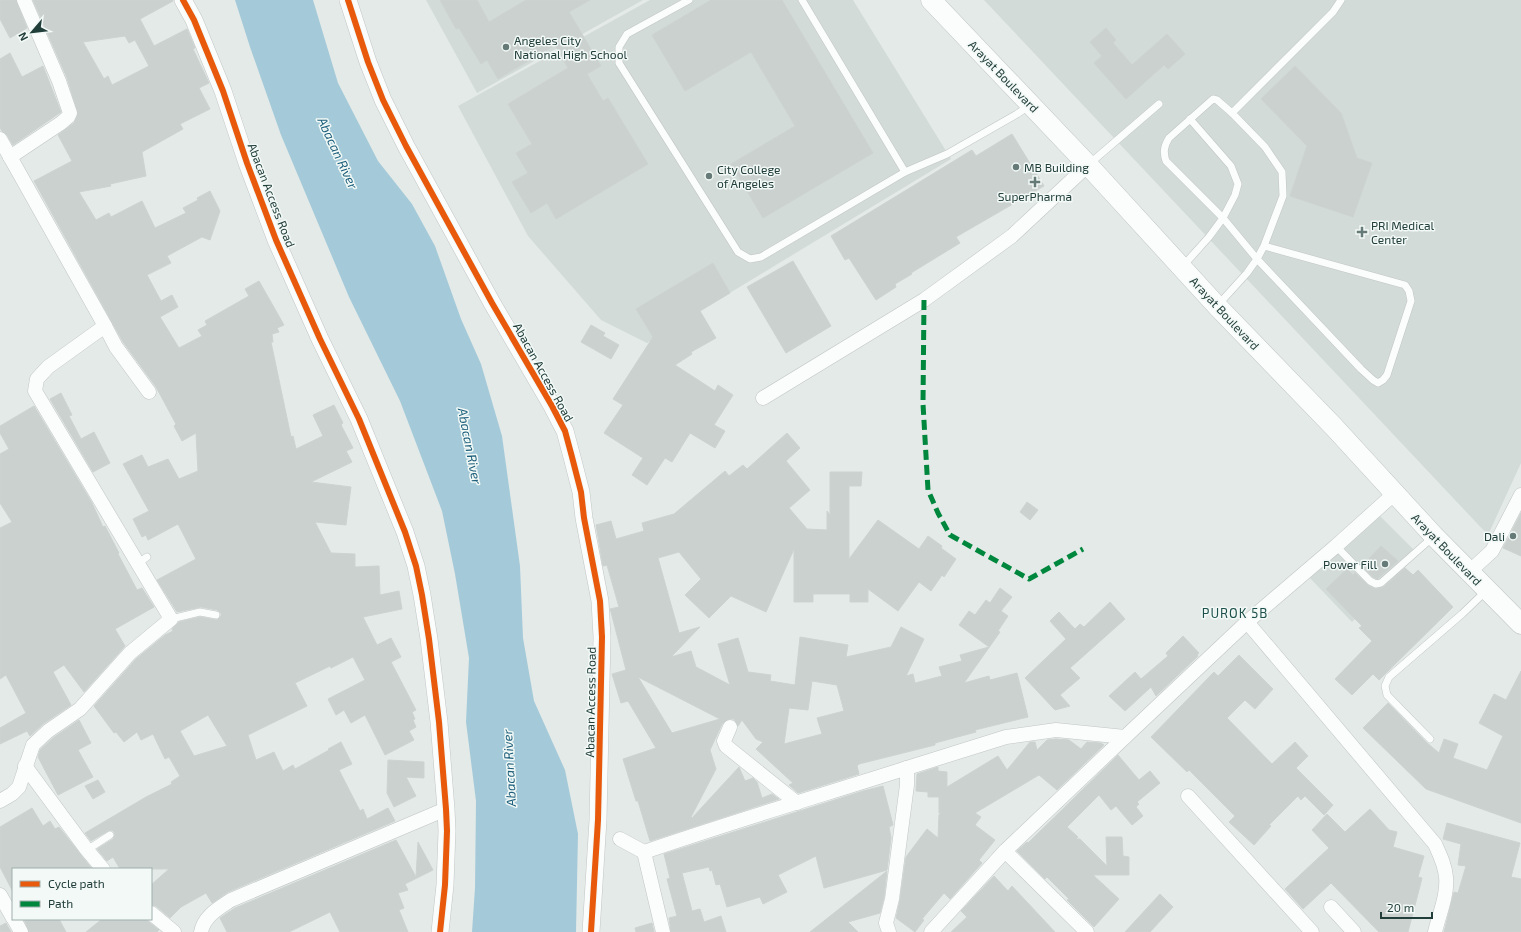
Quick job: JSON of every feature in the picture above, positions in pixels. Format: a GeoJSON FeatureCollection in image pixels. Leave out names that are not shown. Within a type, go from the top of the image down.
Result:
{"type":"FeatureCollection","features":[{"type":"Feature","properties":{"kind":"main road","name":"Arayat Boulevard"},"geometry":{"type":"LineString","coordinates":[[931,0],[1088,165],[1217,306],[1334,427],[1434,536],[1521,624]]}},
{"type":"Feature","properties":{"kind":"street"},"geometry":{"type":"LineString","coordinates":[[10,157],[68,118],[70,113],[59,81],[24,0]]}},
{"type":"Feature","properties":{"kind":"street","name":"Abacan Access Road"},"geometry":{"type":"LineString","coordinates":[[183,0],[194,20],[223,91],[247,163],[276,240],[320,339],[359,419],[405,532],[416,566],[429,639],[439,722],[446,809],[447,831],[445,885],[440,932]]}},
{"type":"Feature","properties":{"kind":"street","name":"Abacan Access Road"},"geometry":{"type":"LineString","coordinates":[[348,0],[368,62],[386,107],[492,303],[565,431],[581,492],[584,518],[600,601],[602,636],[598,820],[591,932]]}},
{"type":"Feature","properties":{"kind":"street"},"geometry":{"type":"LineString","coordinates":[[0,139],[116,347],[149,392]]}},
{"type":"Feature","properties":{"kind":"street"},"geometry":{"type":"LineString","coordinates":[[763,398],[931,295],[1012,236],[1088,165]]}},
{"type":"Feature","properties":{"kind":"street"},"geometry":{"type":"LineString","coordinates":[[0,801],[12,794],[19,787],[33,745],[48,731],[80,709],[130,653],[171,619],[142,560],[35,391],[37,379],[48,367],[105,326]]}},
{"type":"Feature","properties":{"kind":"street"},"geometry":{"type":"LineString","coordinates":[[931,932],[1005,851],[1125,737],[1247,622],[1395,493]]}},
{"type":"Feature","properties":{"kind":"street"},"geometry":{"type":"LineString","coordinates":[[1470,572],[1492,551],[1521,495]]}},
{"type":"Feature","properties":{"kind":"street"},"geometry":{"type":"LineString","coordinates":[[1247,622],[1435,844],[1444,863],[1446,878],[1444,898],[1435,932]]}},
{"type":"Feature","properties":{"kind":"street"},"geometry":{"type":"LineString","coordinates":[[730,727],[724,741],[726,746],[797,803]]}},
{"type":"Feature","properties":{"kind":"street"},"geometry":{"type":"LineString","coordinates":[[620,839],[644,852],[713,828],[1006,737],[1056,730],[1125,737]]}},
{"type":"Feature","properties":{"kind":"street"},"geometry":{"type":"LineString","coordinates":[[25,766],[87,850],[102,868]]}},
{"type":"Feature","properties":{"kind":"street"},"geometry":{"type":"LineString","coordinates":[[889,932],[886,923],[892,899],[907,785],[907,768]]}},
{"type":"Feature","properties":{"kind":"street"},"geometry":{"type":"LineString","coordinates":[[1188,796],[1312,932]]}},
{"type":"Feature","properties":{"kind":"street"},"geometry":{"type":"LineString","coordinates":[[201,932],[201,928],[211,914],[231,900],[446,809]]}},
{"type":"Feature","properties":{"kind":"street"},"geometry":{"type":"LineString","coordinates":[[1005,851],[1087,932]]}},
{"type":"Feature","properties":{"kind":"street"},"geometry":{"type":"LineString","coordinates":[[644,852],[663,932]]}},
{"type":"Feature","properties":{"kind":"street"},"geometry":{"type":"LineString","coordinates":[[0,895],[12,916]]}},
{"type":"Feature","properties":{"kind":"street"},"geometry":{"type":"LineString","coordinates":[[1331,907],[1354,932]]}},
{"type":"Feature","properties":{"kind":"street"},"geometry":{"type":"LineString","coordinates":[[152,914],[174,932]]}},
{"type":"Feature","properties":{"kind":"street"},"geometry":{"type":"LineString","coordinates":[[14,920],[21,932]]}},
{"type":"Feature","properties":{"kind":"lane"},"geometry":{"type":"LineString","coordinates":[[689,0],[627,34],[619,46],[619,63],[738,252],[750,259],[761,257],[905,172],[947,154],[1031,105]]}},
{"type":"Feature","properties":{"kind":"lane"},"geometry":{"type":"LineString","coordinates":[[802,0],[905,172]]}},
{"type":"Feature","properties":{"kind":"lane"},"geometry":{"type":"LineString","coordinates":[[1232,113],[1334,12],[1341,0]]}},
{"type":"Feature","properties":{"kind":"lane"},"geometry":{"type":"LineString","coordinates":[[1217,306],[1257,259],[1264,246],[1283,196],[1282,172],[1265,147],[1232,113],[1217,100],[1213,99],[1169,138],[1164,145],[1163,154],[1166,161],[1223,218],[1257,259],[1361,369],[1378,383],[1388,375],[1411,301],[1409,291],[1405,285],[1264,246]]}},
{"type":"Feature","properties":{"kind":"lane"},"geometry":{"type":"LineString","coordinates":[[1088,165],[1159,104]]}},
{"type":"Feature","properties":{"kind":"lane"},"geometry":{"type":"LineString","coordinates":[[1182,267],[1209,237],[1223,218],[1235,195],[1238,184],[1231,166],[1190,119]]}},
{"type":"Feature","properties":{"kind":"lane"},"geometry":{"type":"LineString","coordinates":[[1336,546],[1370,582],[1376,584],[1381,582],[1434,536]]}},
{"type":"Feature","properties":{"kind":"lane"},"geometry":{"type":"LineString","coordinates":[[1430,739],[1387,695],[1385,686],[1389,677],[1462,614],[1487,590]]}},
{"type":"Feature","properties":{"kind":"lane"},"geometry":{"type":"LineString","coordinates":[[171,619],[200,612],[216,615]]}},
{"type":"Feature","properties":{"kind":"lane"},"geometry":{"type":"LineString","coordinates":[[87,850],[110,835]]}},
{"type":"Feature","properties":{"kind":"shaded area","name":"Angeles City National High School"},"geometry":{"type":"Polygon","coordinates":[[[426,0],[643,0],[477,93],[426,0]]]}},
{"type":"Feature","properties":{"kind":"shaded area","name":"City College of Angeles"},"geometry":{"type":"Polygon","coordinates":[[[650,0],[853,0],[951,159],[647,343],[601,320],[528,236],[458,106],[650,0]]]}},
{"type":"Feature","properties":{"kind":"shaded area","name":"PRI Medical Center"},"geometry":{"type":"Polygon","coordinates":[[[984,0],[1521,0],[1521,463],[1488,535],[984,0]]]}},
{"type":"Feature","properties":{"kind":"shaded area"},"geometry":{"type":"Polygon","coordinates":[[[1379,515],[1418,554],[1352,622],[1310,578],[1379,515]]]}},
{"type":"Feature","properties":{"kind":"water","name":"Abacan River"},"geometry":{"type":"Polygon","coordinates":[[[235,0],[313,0],[338,83],[378,161],[412,204],[435,246],[461,319],[481,364],[502,436],[520,566],[523,638],[534,701],[565,770],[578,834],[576,932],[472,932],[475,888],[476,801],[466,722],[469,658],[455,574],[442,511],[400,401],[349,297],[281,135],[235,0]]]}},
{"type":"Feature","properties":{"kind":"building"},"geometry":{"type":"Polygon","coordinates":[[[0,0],[16,0],[27,28],[10,38],[0,19],[0,0]]]}},
{"type":"Feature","properties":{"kind":"building"},"geometry":{"type":"Polygon","coordinates":[[[33,0],[173,0],[140,19],[154,46],[187,29],[195,48],[193,49],[209,83],[199,88],[210,109],[180,124],[183,129],[142,152],[146,176],[110,184],[111,186],[79,192],[96,220],[109,213],[111,217],[142,201],[155,228],[186,213],[183,208],[198,200],[197,198],[210,191],[220,211],[210,240],[202,237],[167,256],[171,263],[147,275],[161,301],[172,295],[178,307],[160,317],[179,348],[202,336],[198,330],[207,325],[205,321],[249,296],[245,289],[259,281],[284,325],[277,328],[279,332],[272,334],[273,342],[271,342],[291,437],[293,436],[296,449],[323,436],[313,415],[334,405],[343,423],[341,425],[353,448],[346,451],[352,462],[311,482],[351,487],[346,525],[315,522],[331,553],[355,554],[355,567],[379,566],[380,595],[399,591],[402,609],[363,617],[377,645],[391,638],[401,657],[391,662],[416,710],[412,712],[416,727],[409,731],[414,740],[385,755],[365,715],[351,723],[344,710],[336,715],[328,699],[365,680],[353,657],[295,683],[307,706],[248,735],[256,760],[274,752],[283,771],[293,765],[295,769],[341,742],[352,764],[339,770],[360,811],[363,809],[367,819],[388,808],[395,821],[228,892],[212,903],[206,893],[181,907],[170,918],[156,906],[152,905],[152,884],[169,869],[119,868],[113,857],[107,861],[97,849],[113,839],[115,835],[114,832],[112,830],[108,831],[91,841],[85,833],[146,797],[172,784],[171,782],[180,776],[169,757],[165,759],[153,734],[141,740],[137,732],[124,742],[116,732],[114,733],[94,706],[136,659],[165,635],[173,631],[172,629],[179,622],[200,617],[217,620],[221,616],[221,613],[217,610],[201,607],[177,612],[157,580],[196,559],[178,524],[148,540],[146,535],[142,537],[133,519],[149,511],[123,464],[142,455],[148,467],[168,459],[179,479],[198,471],[196,433],[182,441],[174,426],[176,424],[156,387],[123,342],[34,181],[72,161],[58,135],[74,123],[78,113],[67,78],[33,0]],[[125,36],[83,42],[104,79],[108,76],[112,85],[149,66],[135,40],[129,43],[125,36]],[[208,715],[180,731],[194,756],[227,746],[208,715]]]}},
{"type":"Feature","properties":{"kind":"building"},"geometry":{"type":"Polygon","coordinates":[[[440,0],[477,0],[489,22],[526,0],[590,0],[569,12],[601,66],[587,74],[603,101],[608,98],[648,164],[556,219],[547,203],[531,213],[512,182],[528,173],[516,153],[532,144],[508,104],[568,68],[555,45],[498,79],[487,60],[481,64],[459,28],[456,29],[440,0]]]}},
{"type":"Feature","properties":{"kind":"building"},"geometry":{"type":"Polygon","coordinates":[[[711,0],[782,0],[873,153],[763,218],[731,164],[795,126],[751,52],[685,91],[652,35],[711,0]]]}},
{"type":"Feature","properties":{"kind":"building"},"geometry":{"type":"Polygon","coordinates":[[[1106,28],[1116,40],[1113,43],[1132,65],[1167,34],[1185,54],[1168,69],[1164,65],[1126,99],[1094,63],[1102,56],[1090,42],[1106,28]]]}},
{"type":"Feature","properties":{"kind":"building"},"geometry":{"type":"Polygon","coordinates":[[[10,53],[22,77],[43,66],[61,112],[13,145],[7,135],[0,128],[0,59],[10,53]]]}},
{"type":"Feature","properties":{"kind":"building"},"geometry":{"type":"Polygon","coordinates":[[[1295,66],[1341,113],[1357,158],[1372,163],[1353,217],[1290,196],[1307,146],[1261,99],[1295,66]]]}},
{"type":"Feature","properties":{"kind":"building"},"geometry":{"type":"Polygon","coordinates":[[[1012,134],[1044,186],[956,237],[960,243],[911,273],[912,274],[895,284],[896,287],[876,300],[849,258],[845,260],[831,236],[972,150],[976,156],[1012,134]]]}},
{"type":"Feature","properties":{"kind":"building"},"geometry":{"type":"Polygon","coordinates":[[[793,261],[831,326],[786,353],[747,287],[793,261]]]}},
{"type":"Feature","properties":{"kind":"building"},"geometry":{"type":"Polygon","coordinates":[[[713,263],[730,293],[700,311],[716,338],[691,352],[692,354],[675,365],[715,391],[718,385],[733,395],[714,425],[725,431],[715,448],[690,433],[672,462],[665,458],[647,485],[632,475],[643,458],[604,433],[623,405],[613,399],[653,337],[636,309],[713,263]]]}},
{"type":"Feature","properties":{"kind":"building"},"geometry":{"type":"Polygon","coordinates":[[[591,325],[605,333],[603,336],[619,345],[611,359],[581,342],[591,325]]]}},
{"type":"Feature","properties":{"kind":"building"},"geometry":{"type":"Polygon","coordinates":[[[61,393],[72,415],[69,416],[81,439],[94,432],[110,463],[93,472],[50,399],[61,393]]]}},
{"type":"Feature","properties":{"kind":"building"},"geometry":{"type":"Polygon","coordinates":[[[34,406],[92,503],[103,527],[105,526],[137,590],[142,588],[154,607],[115,629],[125,646],[84,692],[64,665],[53,672],[71,705],[43,724],[30,736],[27,731],[0,744],[0,728],[26,713],[6,675],[0,679],[0,528],[12,522],[0,503],[0,454],[9,449],[0,433],[0,426],[34,406]]]}},
{"type":"Feature","properties":{"kind":"building"},"geometry":{"type":"Polygon","coordinates":[[[787,433],[800,448],[786,461],[810,490],[789,508],[807,529],[827,530],[827,511],[830,515],[830,472],[862,472],[861,486],[849,486],[849,559],[878,520],[919,549],[928,536],[956,559],[944,577],[942,575],[931,591],[919,582],[898,611],[868,589],[868,602],[850,602],[850,594],[813,594],[813,602],[794,602],[794,549],[766,612],[731,596],[709,618],[685,595],[701,579],[679,552],[658,558],[679,633],[700,627],[671,657],[691,651],[696,667],[730,685],[718,644],[738,638],[748,672],[771,675],[770,681],[795,685],[800,637],[848,645],[846,657],[891,647],[901,627],[924,639],[906,676],[913,674],[915,683],[942,676],[939,667],[962,661],[960,655],[989,647],[959,625],[969,611],[975,615],[986,600],[990,603],[1000,588],[1012,597],[1001,611],[1008,616],[998,631],[1000,632],[964,683],[989,676],[990,680],[1017,673],[1028,717],[975,730],[976,732],[935,743],[935,745],[859,764],[857,766],[859,774],[798,793],[789,785],[793,783],[756,749],[763,742],[756,739],[742,720],[738,726],[734,719],[729,719],[722,724],[710,750],[716,769],[691,817],[692,818],[739,767],[745,781],[753,778],[757,782],[762,798],[772,794],[779,799],[650,841],[623,759],[656,748],[628,701],[621,703],[612,674],[626,670],[610,609],[619,607],[607,565],[603,566],[596,525],[611,521],[616,539],[644,531],[642,523],[674,514],[725,471],[729,476],[743,465],[747,469],[787,433]],[[638,677],[672,733],[720,719],[638,677]],[[812,681],[808,710],[789,708],[784,744],[822,734],[817,718],[844,711],[837,685],[812,681]]]}},
{"type":"Feature","properties":{"kind":"building"},"geometry":{"type":"Polygon","coordinates":[[[1027,502],[1038,510],[1030,520],[1020,512],[1027,502]]]}},
{"type":"Feature","properties":{"kind":"building"},"geometry":{"type":"Polygon","coordinates":[[[1521,513],[1521,556],[1503,548],[1521,513]]]}},
{"type":"Feature","properties":{"kind":"building","name":"Power Fill"},"geometry":{"type":"Polygon","coordinates":[[[1381,546],[1398,561],[1377,579],[1362,566],[1381,546]]]}},
{"type":"Feature","properties":{"kind":"building"},"geometry":{"type":"Polygon","coordinates":[[[1405,568],[1413,575],[1418,570],[1453,607],[1379,680],[1373,674],[1352,695],[1335,679],[1372,641],[1359,628],[1362,626],[1326,589],[1347,569],[1353,575],[1355,573],[1368,585],[1376,589],[1384,587],[1405,568]]]}},
{"type":"Feature","properties":{"kind":"building"},"geometry":{"type":"Polygon","coordinates":[[[1110,602],[1125,619],[1070,668],[1080,678],[1060,695],[1070,706],[1055,710],[1025,678],[1066,639],[1050,621],[1059,612],[1075,629],[1080,624],[1084,627],[1110,602]]]}},
{"type":"Feature","properties":{"kind":"building"},"geometry":{"type":"Polygon","coordinates":[[[1183,636],[1199,653],[1197,655],[1198,656],[1156,696],[1151,687],[1125,711],[1109,696],[1135,672],[1141,679],[1168,656],[1166,653],[1183,636]]]}},
{"type":"Feature","properties":{"kind":"building"},"geometry":{"type":"Polygon","coordinates":[[[1239,655],[1273,689],[1255,709],[1245,700],[1227,718],[1272,764],[1295,742],[1308,756],[1296,768],[1333,805],[1324,815],[1305,796],[1301,800],[1298,796],[1269,825],[1271,826],[1254,845],[1229,822],[1235,816],[1189,770],[1187,772],[1151,737],[1214,672],[1218,676],[1239,655]]]}},
{"type":"Feature","properties":{"kind":"building"},"geometry":{"type":"Polygon","coordinates":[[[1521,671],[1521,823],[1426,789],[1363,728],[1388,703],[1426,742],[1439,753],[1444,739],[1458,744],[1453,758],[1487,770],[1503,736],[1479,723],[1494,694],[1506,700],[1521,671]]]}},
{"type":"Feature","properties":{"kind":"building"},"geometry":{"type":"Polygon","coordinates":[[[79,720],[91,743],[78,750],[93,777],[58,795],[38,757],[40,750],[53,738],[79,720]]]}},
{"type":"Feature","properties":{"kind":"building"},"geometry":{"type":"Polygon","coordinates":[[[1047,740],[1069,740],[1081,749],[1087,742],[1101,743],[1104,745],[1057,790],[1039,775],[975,813],[981,817],[975,825],[995,840],[979,860],[982,863],[950,899],[944,893],[922,919],[924,920],[915,932],[896,918],[906,857],[927,829],[938,838],[939,815],[941,812],[939,813],[939,797],[928,797],[928,792],[916,791],[917,774],[938,767],[938,771],[947,772],[947,787],[998,756],[1007,770],[1030,742],[1035,742],[1037,750],[1047,740]]]}},
{"type":"Feature","properties":{"kind":"building"},"geometry":{"type":"Polygon","coordinates":[[[1118,755],[1139,780],[1150,771],[1160,783],[1137,802],[1139,804],[1136,807],[1143,816],[1132,825],[1116,806],[1111,810],[1099,795],[1067,827],[1078,837],[1076,839],[1080,839],[1107,866],[1106,837],[1122,837],[1123,856],[1129,857],[1129,875],[1093,875],[1119,899],[1094,927],[1047,877],[1045,879],[1017,851],[1027,842],[1028,843],[1118,755]]]}},
{"type":"Feature","properties":{"kind":"building"},"geometry":{"type":"Polygon","coordinates":[[[388,760],[424,762],[424,778],[406,777],[416,796],[394,807],[387,793],[388,760]]]}},
{"type":"Feature","properties":{"kind":"building"},"geometry":{"type":"Polygon","coordinates":[[[98,780],[105,792],[93,799],[85,786],[98,780]]]}},
{"type":"Feature","properties":{"kind":"building"},"geometry":{"type":"Polygon","coordinates":[[[883,786],[893,825],[889,827],[891,838],[887,870],[824,888],[816,856],[778,875],[787,892],[763,904],[760,897],[727,907],[720,884],[716,885],[712,870],[710,871],[709,867],[682,873],[692,911],[700,909],[704,922],[721,916],[726,932],[671,932],[669,918],[677,916],[667,879],[670,878],[664,854],[883,786]]]}},
{"type":"Feature","properties":{"kind":"building"},"geometry":{"type":"Polygon","coordinates":[[[32,808],[43,826],[50,821],[55,829],[59,827],[91,868],[12,868],[12,890],[0,867],[0,827],[32,808]]]}},
{"type":"Feature","properties":{"kind":"building"},"geometry":{"type":"Polygon","coordinates":[[[1370,809],[1389,830],[1397,832],[1393,847],[1424,856],[1418,877],[1422,878],[1408,932],[1379,932],[1331,883],[1303,909],[1285,889],[1329,848],[1312,830],[1327,814],[1345,832],[1370,809]]]}},
{"type":"Feature","properties":{"kind":"building"},"geometry":{"type":"Polygon","coordinates":[[[1447,823],[1520,843],[1511,877],[1521,879],[1521,932],[1444,932],[1454,892],[1458,893],[1466,866],[1458,865],[1461,844],[1443,839],[1447,823]]]}},
{"type":"Feature","properties":{"kind":"building"},"geometry":{"type":"Polygon","coordinates":[[[396,840],[416,877],[418,842],[433,870],[405,884],[408,890],[398,893],[404,908],[399,910],[408,932],[340,932],[330,912],[289,932],[227,932],[220,918],[235,908],[396,840]]]}},
{"type":"Feature","properties":{"kind":"building"},"geometry":{"type":"Polygon","coordinates":[[[887,871],[884,897],[880,913],[848,922],[858,932],[810,932],[887,871]]]}},
{"type":"Feature","properties":{"kind":"building"},"geometry":{"type":"Polygon","coordinates":[[[994,876],[1008,891],[1012,886],[1055,932],[951,932],[967,917],[961,911],[994,876]]]}},
{"type":"Feature","properties":{"kind":"building"},"geometry":{"type":"Polygon","coordinates":[[[1160,894],[1173,907],[1150,932],[1125,932],[1160,894]]]}},
{"type":"Feature","properties":{"kind":"building"},"geometry":{"type":"Polygon","coordinates":[[[24,920],[60,920],[66,932],[29,932],[24,920]]]}},
{"type":"Feature","properties":{"kind":"building"},"geometry":{"type":"Polygon","coordinates":[[[101,920],[146,920],[159,930],[157,932],[86,932],[101,920]]]}},
{"type":"Feature","properties":{"kind":"building"},"geometry":{"type":"Polygon","coordinates":[[[6,923],[11,932],[0,932],[0,926],[6,923]]]}},
{"type":"Feature","properties":{"kind":"building"},"geometry":{"type":"Polygon","coordinates":[[[652,923],[654,932],[636,932],[635,928],[652,923]]]}},
{"type":"Feature","properties":{"kind":"marked path"},"geometry":{"type":"LineString","coordinates":[[924,300],[923,404],[928,490],[950,535],[1029,579],[1083,549]]}},
{"type":"Feature","properties":{"kind":"cycle path"},"geometry":{"type":"LineString","coordinates":[[183,0],[194,20],[223,91],[247,163],[276,240],[320,339],[359,419],[405,532],[416,566],[429,639],[439,722],[446,809],[447,831],[445,885],[440,932]]}},
{"type":"Feature","properties":{"kind":"cycle path"},"geometry":{"type":"LineString","coordinates":[[348,0],[368,62],[383,100],[406,146],[492,303],[552,406],[565,431],[572,457],[581,492],[584,518],[600,601],[602,637],[598,820],[591,932]]}},
{"type":"Feature","properties":{"kind":"place","name":"Angeles City National High School"},"geometry":{"type":"Point","coordinates":[506,47]}},
{"type":"Feature","properties":{"kind":"place","name":"MB Building"},"geometry":{"type":"Point","coordinates":[1016,167]}},
{"type":"Feature","properties":{"kind":"place","name":"City College of Angeles"},"geometry":{"type":"Point","coordinates":[709,176]}},
{"type":"Feature","properties":{"kind":"place","name":"SuperPharma"},"geometry":{"type":"Point","coordinates":[1035,182]}},
{"type":"Feature","properties":{"kind":"place","name":"PRI Medical Center"},"geometry":{"type":"Point","coordinates":[1362,232]}},
{"type":"Feature","properties":{"kind":"place","name":"Dali"},"geometry":{"type":"Point","coordinates":[1513,536]}},
{"type":"Feature","properties":{"kind":"place","name":"Power Fill"},"geometry":{"type":"Point","coordinates":[1385,564]}},
{"type":"Feature","properties":{"kind":"district","name":"PUROK 5B"},"geometry":{"type":"Point","coordinates":[1235,613]}}]}
